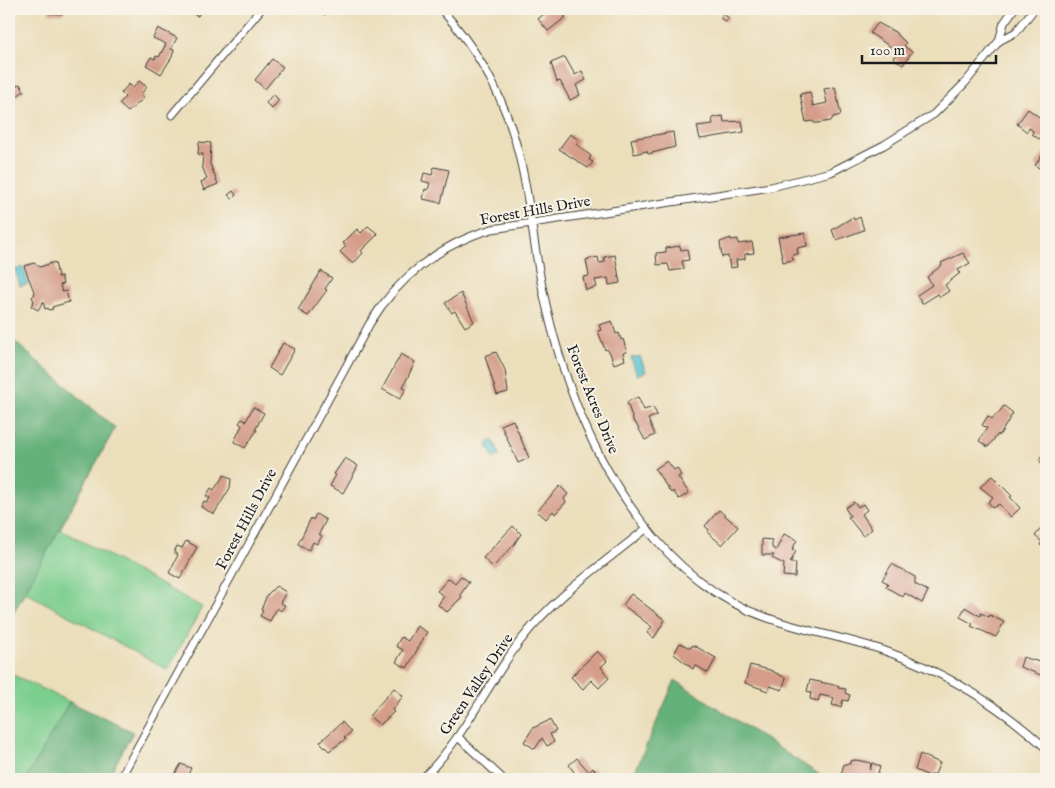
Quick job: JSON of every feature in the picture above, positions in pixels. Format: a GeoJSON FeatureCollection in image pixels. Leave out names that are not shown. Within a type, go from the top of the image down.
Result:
{"type":"FeatureCollection","features":[{"type":"Feature","properties":{"kind":"street"},"geometry":{"type":"LineString","coordinates":[[172,115],[261,9]]}},
{"type":"Feature","properties":{"kind":"street","name":"Forest Acres Drive"},"geometry":{"type":"LineString","coordinates":[[441,9],[480,60],[504,109],[522,167],[548,315],[573,392],[602,459],[625,498],[647,528],[687,570],[730,602],[768,618],[874,648],[926,668],[987,701],[1046,748]]}},
{"type":"Feature","properties":{"kind":"street","name":"Forest Hills Drive"},"geometry":{"type":"LineString","coordinates":[[999,41],[1004,23],[1014,9]]}},
{"type":"Feature","properties":{"kind":"street","name":"Forest Hills Drive"},"geometry":{"type":"LineString","coordinates":[[120,779],[294,458],[380,306],[414,270],[446,248],[477,233],[531,222],[752,190],[804,180],[831,172],[884,145],[934,114],[961,87],[999,41],[1016,32],[1034,9]]}},
{"type":"Feature","properties":{"kind":"street","name":"Green Valley Drive"},"geometry":{"type":"LineString","coordinates":[[422,779],[458,737],[506,660],[532,627],[566,595],[647,528]]}},
{"type":"Feature","properties":{"kind":"street"},"geometry":{"type":"LineString","coordinates":[[458,737],[503,779]]}},
{"type":"Feature","properties":{"kind":"green space"},"geometry":{"type":"Polygon","coordinates":[[[9,337],[115,428],[60,529],[202,607],[168,670],[25,592],[9,337]]]}},
{"type":"Feature","properties":{"kind":"green space"},"geometry":{"type":"Polygon","coordinates":[[[9,337],[115,428],[9,621],[9,337]]]}},
{"type":"Feature","properties":{"kind":"green space"},"geometry":{"type":"Polygon","coordinates":[[[9,673],[133,732],[107,779],[9,779],[9,673]]]}},
{"type":"Feature","properties":{"kind":"green space"},"geometry":{"type":"Polygon","coordinates":[[[675,680],[826,779],[645,779],[635,771],[675,680]]]}},
{"type":"Feature","properties":{"kind":"green space"},"geometry":{"type":"Polygon","coordinates":[[[69,702],[133,732],[107,779],[26,779],[69,702]]]}},
{"type":"Feature","properties":{"kind":"water"},"geometry":{"type":"Polygon","coordinates":[[[23,267],[28,284],[20,286],[15,270],[23,267]]]}},
{"type":"Feature","properties":{"kind":"water"},"geometry":{"type":"Polygon","coordinates":[[[640,356],[646,372],[637,375],[631,358],[640,356]]]}},
{"type":"Feature","properties":{"kind":"water"},"geometry":{"type":"Polygon","coordinates":[[[491,440],[494,442],[500,455],[493,458],[487,445],[491,440]]]}},
{"type":"Feature","properties":{"kind":"building"},"geometry":{"type":"Polygon","coordinates":[[[49,9],[63,9],[63,14],[49,13],[49,9]]]}},
{"type":"Feature","properties":{"kind":"building"},"geometry":{"type":"Polygon","coordinates":[[[180,9],[202,9],[198,16],[180,9]]]}},
{"type":"Feature","properties":{"kind":"building"},"geometry":{"type":"Polygon","coordinates":[[[317,9],[330,9],[325,15],[317,9]]]}},
{"type":"Feature","properties":{"kind":"building"},"geometry":{"type":"Polygon","coordinates":[[[539,9],[559,9],[566,17],[548,31],[538,19],[544,14],[539,9]]]}},
{"type":"Feature","properties":{"kind":"building"},"geometry":{"type":"Polygon","coordinates":[[[723,14],[729,18],[726,22],[720,18],[723,14]]]}},
{"type":"Feature","properties":{"kind":"building"},"geometry":{"type":"Polygon","coordinates":[[[878,23],[895,32],[906,43],[904,46],[912,52],[903,65],[893,58],[898,52],[870,33],[878,23]]]}},
{"type":"Feature","properties":{"kind":"building"},"geometry":{"type":"Polygon","coordinates":[[[158,28],[177,38],[171,49],[174,50],[172,57],[161,74],[146,65],[151,57],[155,59],[156,56],[159,57],[166,44],[153,38],[158,28]]]}},
{"type":"Feature","properties":{"kind":"building"},"geometry":{"type":"Polygon","coordinates":[[[565,57],[575,75],[582,71],[586,80],[576,85],[580,95],[570,100],[560,81],[557,82],[551,63],[565,57]]]}},
{"type":"Feature","properties":{"kind":"building"},"geometry":{"type":"Polygon","coordinates":[[[272,59],[283,67],[265,89],[255,80],[272,59]]]}},
{"type":"Feature","properties":{"kind":"building"},"geometry":{"type":"Polygon","coordinates":[[[139,81],[147,87],[141,94],[144,98],[128,112],[119,104],[125,97],[121,93],[129,84],[133,88],[139,81]]]}},
{"type":"Feature","properties":{"kind":"building"},"geometry":{"type":"Polygon","coordinates":[[[20,84],[24,91],[9,102],[9,89],[20,84]]]}},
{"type":"Feature","properties":{"kind":"building"},"geometry":{"type":"Polygon","coordinates":[[[835,87],[841,115],[833,117],[831,121],[806,122],[800,94],[810,92],[813,106],[827,103],[824,89],[835,87]]]}},
{"type":"Feature","properties":{"kind":"building"},"geometry":{"type":"Polygon","coordinates":[[[273,94],[279,100],[272,109],[266,103],[273,94]]]}},
{"type":"Feature","properties":{"kind":"building"},"geometry":{"type":"Polygon","coordinates":[[[1028,109],[1046,122],[1046,145],[1044,143],[1045,140],[1041,137],[1039,139],[1032,134],[1033,131],[1029,128],[1027,132],[1017,124],[1028,109]]]}},
{"type":"Feature","properties":{"kind":"building"},"geometry":{"type":"Polygon","coordinates":[[[723,116],[724,122],[742,121],[744,132],[700,139],[697,126],[713,124],[712,118],[723,116]]]}},
{"type":"Feature","properties":{"kind":"building"},"geometry":{"type":"Polygon","coordinates":[[[673,132],[675,147],[648,154],[647,151],[634,154],[631,139],[673,132]]]}},
{"type":"Feature","properties":{"kind":"building"},"geometry":{"type":"Polygon","coordinates":[[[570,134],[579,140],[576,144],[591,156],[589,160],[593,162],[588,168],[559,149],[570,134]]]}},
{"type":"Feature","properties":{"kind":"building"},"geometry":{"type":"Polygon","coordinates":[[[199,142],[211,143],[210,164],[218,184],[204,190],[201,182],[207,179],[202,166],[203,154],[198,154],[199,142]]]}},
{"type":"Feature","properties":{"kind":"building"},"geometry":{"type":"Polygon","coordinates":[[[1046,150],[1046,173],[1035,165],[1046,150]]]}},
{"type":"Feature","properties":{"kind":"building"},"geometry":{"type":"Polygon","coordinates":[[[434,167],[449,170],[441,203],[423,199],[425,189],[428,190],[430,183],[422,181],[424,173],[432,175],[434,167]]]}},
{"type":"Feature","properties":{"kind":"building"},"geometry":{"type":"Polygon","coordinates":[[[233,191],[236,195],[232,199],[228,195],[233,191]]]}},
{"type":"Feature","properties":{"kind":"building"},"geometry":{"type":"Polygon","coordinates":[[[853,217],[854,220],[860,217],[864,230],[836,240],[832,230],[853,217]]]}},
{"type":"Feature","properties":{"kind":"building"},"geometry":{"type":"Polygon","coordinates":[[[368,226],[378,234],[361,251],[363,253],[353,264],[340,252],[346,246],[343,243],[357,229],[361,233],[368,226]]]}},
{"type":"Feature","properties":{"kind":"building"},"geometry":{"type":"Polygon","coordinates":[[[805,233],[807,246],[797,248],[798,254],[792,255],[793,260],[783,262],[778,237],[805,233]]]}},
{"type":"Feature","properties":{"kind":"building"},"geometry":{"type":"Polygon","coordinates":[[[731,238],[731,240],[738,239],[738,244],[752,242],[754,253],[745,254],[745,259],[736,260],[737,267],[730,268],[728,256],[722,257],[720,242],[731,238]]]}},
{"type":"Feature","properties":{"kind":"building"},"geometry":{"type":"Polygon","coordinates":[[[680,246],[681,250],[687,249],[689,260],[682,261],[684,269],[670,271],[668,264],[657,265],[656,253],[666,252],[666,248],[680,246]]]}},
{"type":"Feature","properties":{"kind":"building"},"geometry":{"type":"Polygon","coordinates":[[[963,253],[970,263],[958,270],[960,273],[945,285],[949,291],[940,297],[938,294],[922,304],[917,295],[932,285],[927,277],[942,265],[941,263],[963,253]]]}},
{"type":"Feature","properties":{"kind":"building"},"geometry":{"type":"Polygon","coordinates":[[[615,255],[620,283],[609,285],[608,278],[595,280],[597,287],[586,290],[583,277],[589,276],[586,260],[598,257],[599,263],[605,262],[604,257],[615,255]]]}},
{"type":"Feature","properties":{"kind":"building"},"geometry":{"type":"Polygon","coordinates":[[[55,262],[58,277],[61,276],[63,284],[60,285],[62,292],[66,291],[69,302],[52,307],[53,309],[49,310],[48,308],[45,309],[43,302],[38,310],[31,306],[34,301],[32,297],[35,294],[24,266],[34,263],[40,267],[55,262]]]}},
{"type":"Feature","properties":{"kind":"building"},"geometry":{"type":"Polygon","coordinates":[[[321,271],[332,278],[325,289],[327,290],[308,316],[298,310],[321,271]]]}},
{"type":"Feature","properties":{"kind":"building"},"geometry":{"type":"Polygon","coordinates":[[[461,293],[474,322],[465,327],[455,311],[452,313],[445,303],[461,293]]]}},
{"type":"Feature","properties":{"kind":"building"},"geometry":{"type":"Polygon","coordinates":[[[612,321],[616,334],[619,333],[621,340],[623,339],[627,352],[623,353],[625,360],[614,364],[610,353],[607,349],[605,350],[598,331],[601,330],[599,325],[612,321]]]}},
{"type":"Feature","properties":{"kind":"building"},"geometry":{"type":"Polygon","coordinates":[[[283,343],[295,349],[280,375],[269,368],[283,343]]]}},
{"type":"Feature","properties":{"kind":"building"},"geometry":{"type":"Polygon","coordinates":[[[496,352],[505,370],[508,392],[497,395],[485,356],[496,352]]]}},
{"type":"Feature","properties":{"kind":"building"},"geometry":{"type":"Polygon","coordinates":[[[401,354],[415,362],[403,387],[406,389],[400,399],[382,389],[401,354]]]}},
{"type":"Feature","properties":{"kind":"building"},"geometry":{"type":"Polygon","coordinates":[[[638,397],[644,410],[653,407],[657,415],[648,419],[655,435],[645,440],[634,423],[627,402],[638,397]]]}},
{"type":"Feature","properties":{"kind":"building"},"geometry":{"type":"Polygon","coordinates":[[[1004,406],[1013,413],[999,436],[998,434],[988,447],[979,441],[987,428],[982,425],[988,416],[992,419],[1004,406]]]}},
{"type":"Feature","properties":{"kind":"building"},"geometry":{"type":"Polygon","coordinates":[[[253,407],[264,413],[255,430],[257,430],[245,448],[234,442],[242,425],[239,423],[242,419],[246,421],[253,407]]]}},
{"type":"Feature","properties":{"kind":"building"},"geometry":{"type":"Polygon","coordinates":[[[513,420],[529,458],[518,463],[501,425],[513,420]]]}},
{"type":"Feature","properties":{"kind":"building"},"geometry":{"type":"Polygon","coordinates":[[[345,458],[358,466],[343,493],[330,486],[336,475],[334,474],[345,458]]]}},
{"type":"Feature","properties":{"kind":"building"},"geometry":{"type":"Polygon","coordinates":[[[667,461],[674,470],[677,468],[681,475],[678,477],[689,493],[679,499],[673,491],[671,493],[655,469],[667,461]]]}},
{"type":"Feature","properties":{"kind":"building"},"geometry":{"type":"Polygon","coordinates":[[[224,475],[231,479],[230,488],[214,514],[201,507],[204,501],[207,503],[210,498],[206,496],[211,488],[214,490],[224,475]]]}},
{"type":"Feature","properties":{"kind":"building"},"geometry":{"type":"Polygon","coordinates":[[[992,476],[1012,496],[1010,497],[1020,508],[1011,517],[999,504],[993,508],[988,502],[993,497],[980,487],[992,476]]]}},
{"type":"Feature","properties":{"kind":"building"},"geometry":{"type":"Polygon","coordinates":[[[560,486],[568,494],[564,499],[566,502],[555,514],[553,511],[546,519],[537,511],[560,486]]]}},
{"type":"Feature","properties":{"kind":"building"},"geometry":{"type":"Polygon","coordinates":[[[854,502],[858,507],[863,504],[867,510],[862,514],[872,529],[863,536],[848,517],[850,516],[845,508],[854,502]]]}},
{"type":"Feature","properties":{"kind":"building"},"geometry":{"type":"Polygon","coordinates":[[[719,510],[738,527],[722,545],[707,532],[709,530],[705,526],[719,510]]]}},
{"type":"Feature","properties":{"kind":"building"},"geometry":{"type":"Polygon","coordinates":[[[316,514],[326,520],[319,534],[322,536],[317,544],[313,542],[309,550],[298,544],[311,518],[313,520],[316,514]]]}},
{"type":"Feature","properties":{"kind":"building"},"geometry":{"type":"Polygon","coordinates":[[[513,526],[521,534],[513,546],[493,567],[483,558],[513,526]]]}},
{"type":"Feature","properties":{"kind":"building"},"geometry":{"type":"Polygon","coordinates":[[[1043,526],[1046,528],[1046,549],[1040,545],[1042,542],[1035,536],[1043,526]]]}},
{"type":"Feature","properties":{"kind":"building"},"geometry":{"type":"Polygon","coordinates":[[[784,534],[797,540],[792,550],[796,551],[790,563],[796,563],[795,577],[783,576],[784,564],[772,558],[774,555],[762,555],[762,539],[772,540],[772,548],[776,550],[784,534]]]}},
{"type":"Feature","properties":{"kind":"building"},"geometry":{"type":"Polygon","coordinates":[[[186,541],[197,547],[180,579],[169,573],[178,555],[174,552],[177,546],[182,548],[186,541]]]}},
{"type":"Feature","properties":{"kind":"building"},"geometry":{"type":"Polygon","coordinates":[[[892,564],[915,577],[915,584],[928,591],[922,603],[905,593],[903,597],[886,587],[888,583],[882,580],[892,564]]]}},
{"type":"Feature","properties":{"kind":"building"},"geometry":{"type":"Polygon","coordinates":[[[461,576],[469,582],[460,595],[462,597],[447,612],[438,605],[444,596],[437,591],[449,578],[455,583],[461,576]]]}},
{"type":"Feature","properties":{"kind":"building"},"geometry":{"type":"Polygon","coordinates":[[[276,586],[286,592],[280,603],[285,605],[281,611],[277,608],[270,621],[260,616],[263,611],[261,610],[267,595],[276,586]]]}},
{"type":"Feature","properties":{"kind":"building"},"geometry":{"type":"Polygon","coordinates":[[[631,594],[665,620],[654,638],[647,633],[652,627],[623,605],[631,594]]]}},
{"type":"Feature","properties":{"kind":"building"},"geometry":{"type":"Polygon","coordinates":[[[965,607],[980,616],[981,613],[989,617],[990,615],[1004,622],[996,637],[971,626],[973,624],[960,617],[965,607]]]}},
{"type":"Feature","properties":{"kind":"building"},"geometry":{"type":"Polygon","coordinates":[[[417,626],[427,632],[407,668],[396,662],[403,650],[396,646],[401,637],[408,641],[417,626]]]}},
{"type":"Feature","properties":{"kind":"building"},"geometry":{"type":"Polygon","coordinates":[[[680,643],[690,648],[693,645],[716,658],[708,673],[695,665],[693,669],[674,654],[680,643]]]}},
{"type":"Feature","properties":{"kind":"building"},"geometry":{"type":"Polygon","coordinates":[[[597,651],[607,661],[601,667],[609,678],[599,688],[591,680],[583,689],[571,677],[597,651]]]}},
{"type":"Feature","properties":{"kind":"building"},"geometry":{"type":"Polygon","coordinates":[[[1023,657],[1046,664],[1046,677],[1020,667],[1023,657]]]}},
{"type":"Feature","properties":{"kind":"building"},"geometry":{"type":"Polygon","coordinates":[[[750,665],[770,670],[786,678],[782,690],[770,686],[768,691],[745,683],[750,665]]]}},
{"type":"Feature","properties":{"kind":"building"},"geometry":{"type":"Polygon","coordinates":[[[810,680],[846,689],[845,693],[850,695],[848,701],[843,700],[841,707],[832,705],[834,698],[820,695],[818,701],[810,699],[811,693],[807,691],[810,680]]]}},
{"type":"Feature","properties":{"kind":"building"},"geometry":{"type":"Polygon","coordinates":[[[394,688],[403,696],[392,710],[394,712],[380,725],[369,716],[394,688]]]}},
{"type":"Feature","properties":{"kind":"building"},"geometry":{"type":"Polygon","coordinates":[[[550,720],[556,731],[550,734],[554,742],[547,746],[542,738],[535,749],[524,742],[533,728],[550,720]]]}},
{"type":"Feature","properties":{"kind":"building"},"geometry":{"type":"Polygon","coordinates":[[[342,722],[351,732],[344,738],[346,739],[329,751],[320,742],[342,722]]]}},
{"type":"Feature","properties":{"kind":"building"},"geometry":{"type":"Polygon","coordinates":[[[920,754],[940,763],[935,774],[929,776],[915,770],[920,754]]]}},
{"type":"Feature","properties":{"kind":"building"},"geometry":{"type":"Polygon","coordinates":[[[577,758],[589,772],[593,768],[599,775],[596,779],[577,779],[569,765],[577,758]]]}},
{"type":"Feature","properties":{"kind":"building"},"geometry":{"type":"Polygon","coordinates":[[[856,760],[871,763],[870,770],[872,763],[880,766],[876,779],[862,779],[862,776],[850,775],[850,779],[840,779],[844,764],[850,764],[850,761],[856,760]]]}},
{"type":"Feature","properties":{"kind":"building"},"geometry":{"type":"Polygon","coordinates":[[[181,764],[191,768],[186,779],[172,779],[181,764]]]}}]}
